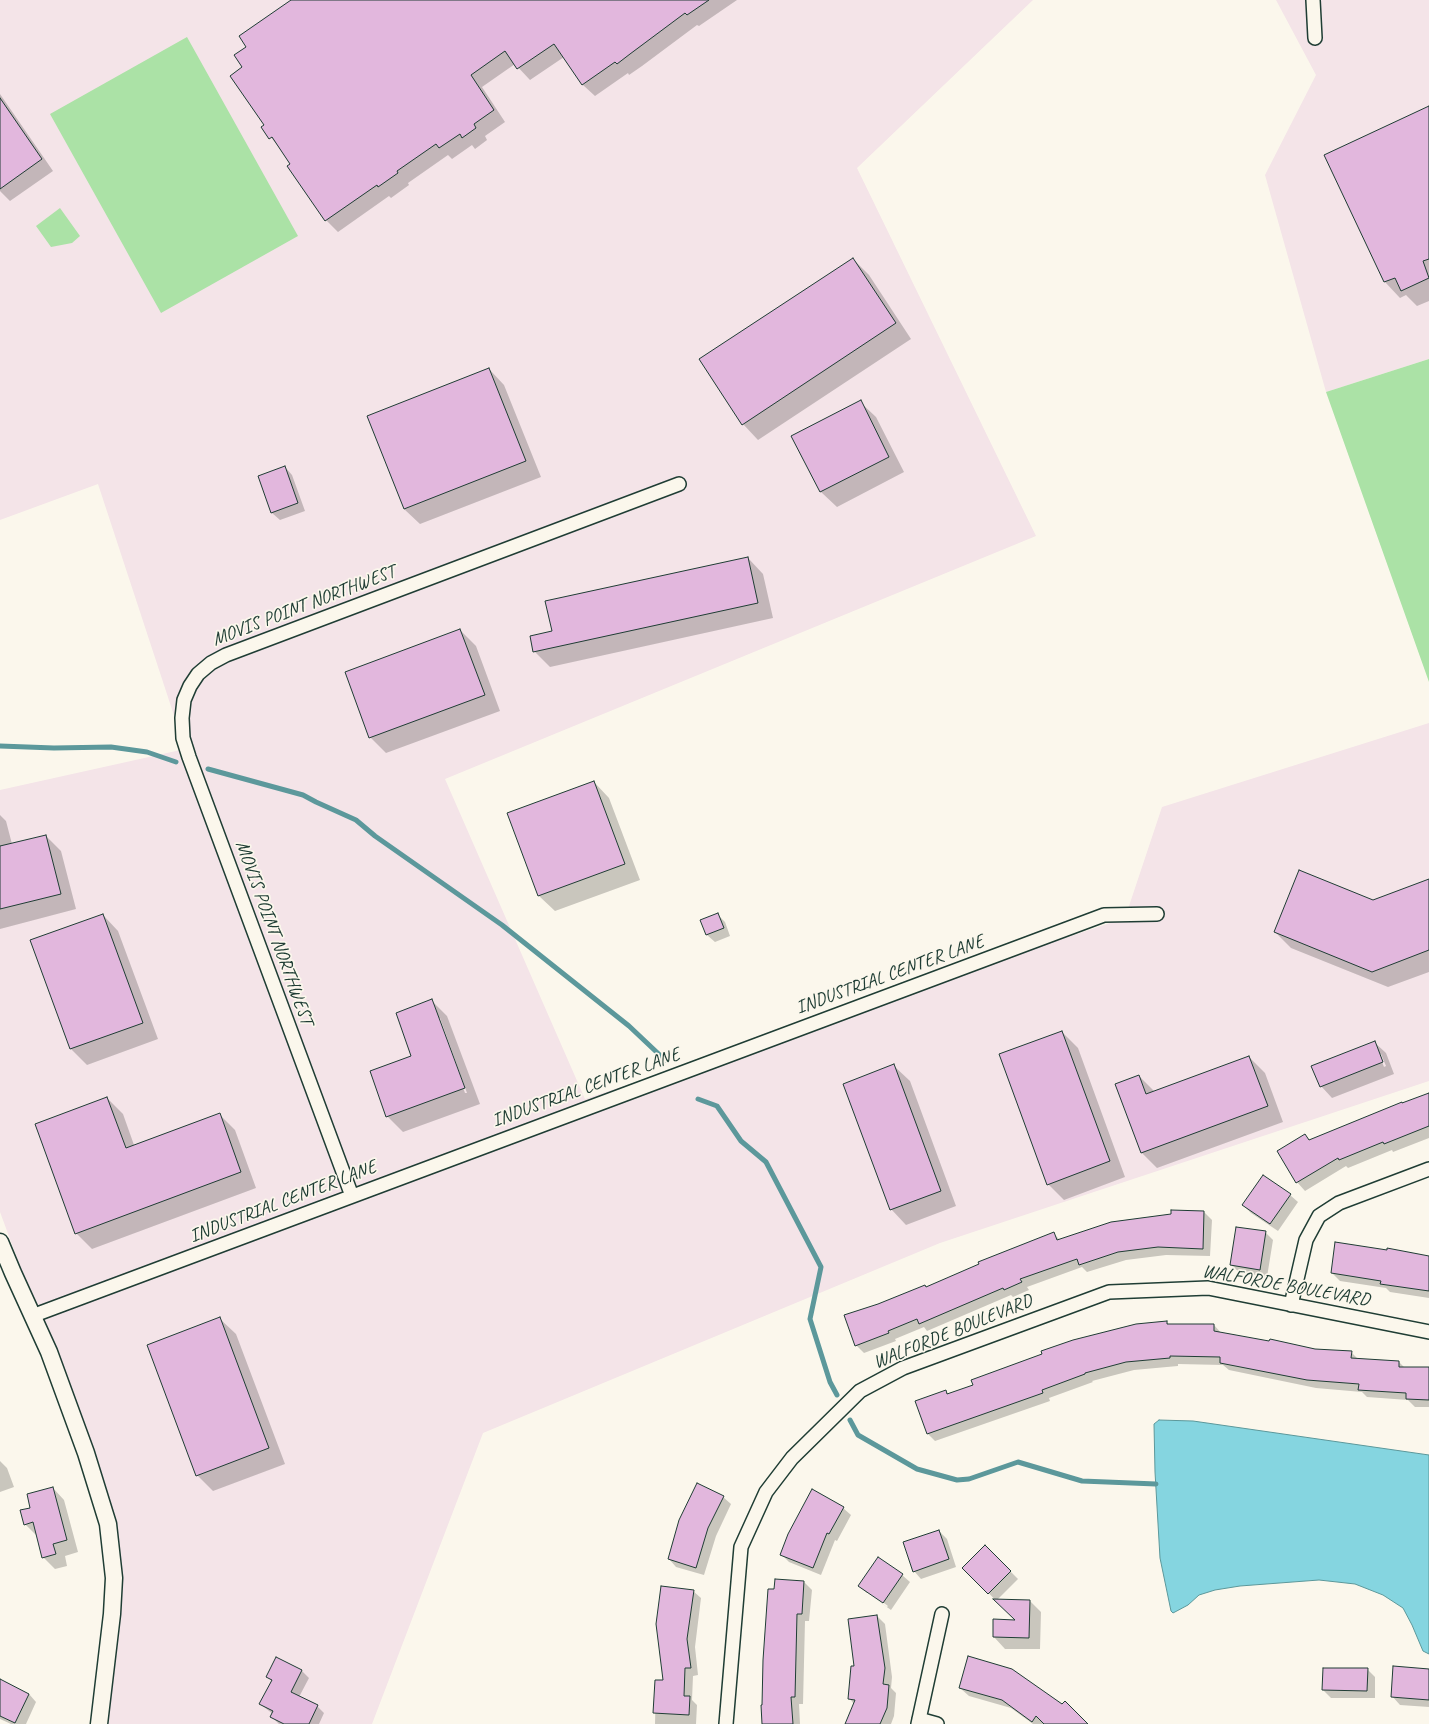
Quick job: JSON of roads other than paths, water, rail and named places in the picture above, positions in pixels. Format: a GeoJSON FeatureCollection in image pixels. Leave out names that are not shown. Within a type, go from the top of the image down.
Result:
{"type":"FeatureCollection","features":[{"type":"Feature","properties":{"kind":"street"},"geometry":{"type":"LineString","coordinates":[[1313,0],[1315,38]]}},
{"type":"Feature","properties":{"kind":"street","name":"MOVIS POINT NORTHWEST"},"geometry":{"type":"LineString","coordinates":[[352,1196],[189,757],[183,738],[182,718],[184,700],[190,686],[198,674],[211,662],[226,655],[678,484]]}},
{"type":"Feature","properties":{"kind":"street","name":"INDUSTRIAL CENTER LANE"},"geometry":{"type":"LineString","coordinates":[[32,1316],[1104,915],[1157,914]]}},
{"type":"Feature","properties":{"kind":"street"},"geometry":{"type":"LineString","coordinates":[[1291,1305],[1306,1240],[1319,1216],[1339,1203],[1429,1169]]}},
{"type":"Feature","properties":{"kind":"street"},"geometry":{"type":"LineString","coordinates":[[2,1251],[49,1352],[84,1446],[108,1524],[114,1578],[112,1614],[99,1724]]}},
{"type":"Feature","properties":{"kind":"street","name":"WALFORDE BOULEVARD"},"geometry":{"type":"LineString","coordinates":[[726,1724],[741,1547],[766,1492],[792,1458],[860,1391],[903,1368],[1109,1292],[1208,1288],[1429,1332]]}},
{"type":"Feature","properties":{"kind":"street"},"geometry":{"type":"LineString","coordinates":[[937,1724],[918,1722],[942,1614]]}},
{"type":"Feature","properties":{"kind":"water"},"geometry":{"type":"Polygon","coordinates":[[[1159,1420],[1193,1421],[1429,1455],[1429,1654],[1423,1651],[1403,1608],[1383,1595],[1355,1584],[1319,1580],[1240,1586],[1215,1590],[1199,1595],[1188,1605],[1173,1613],[1171,1611],[1160,1558],[1154,1424],[1159,1420]]]}},
{"type":"Feature","properties":{"kind":"waterway"},"geometry":{"type":"LineString","coordinates":[[0,746],[54,748],[111,747],[147,752],[176,762]]}},
{"type":"Feature","properties":{"kind":"waterway"},"geometry":{"type":"LineString","coordinates":[[208,769],[303,795],[356,820],[375,836],[502,925],[629,1026],[665,1060]]}},
{"type":"Feature","properties":{"kind":"waterway"},"geometry":{"type":"LineString","coordinates":[[698,1099],[717,1106],[741,1141],[766,1162],[821,1267],[810,1319],[830,1382],[837,1395]]}},
{"type":"Feature","properties":{"kind":"waterway"},"geometry":{"type":"LineString","coordinates":[[850,1420],[858,1435],[917,1469],[957,1480],[969,1479],[1018,1462],[1082,1481],[1156,1484]]}}]}
